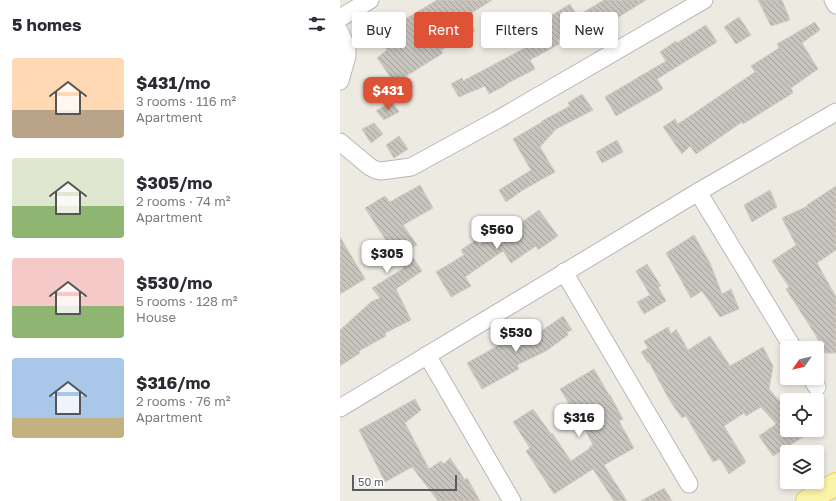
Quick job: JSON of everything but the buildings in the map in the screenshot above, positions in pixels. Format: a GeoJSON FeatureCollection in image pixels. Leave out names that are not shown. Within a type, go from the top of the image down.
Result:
{"type":"FeatureCollection","features":[{"type":"Feature","properties":{"kind":"main road"},"geometry":{"type":"LineString","coordinates":[[807,501],[836,484]]}},
{"type":"Feature","properties":{"kind":"street"},"geometry":{"type":"LineString","coordinates":[[340,18],[370,0]]}},
{"type":"Feature","properties":{"kind":"street"},"geometry":{"type":"LineString","coordinates":[[340,142],[370,167],[376,170],[381,171],[411,167],[504,116],[704,0]]}},
{"type":"Feature","properties":{"kind":"street"},"geometry":{"type":"LineString","coordinates":[[833,0],[836,5]]}},
{"type":"Feature","properties":{"kind":"street"},"geometry":{"type":"LineString","coordinates":[[340,32],[347,49],[347,56],[340,81]]}},
{"type":"Feature","properties":{"kind":"street"},"geometry":{"type":"LineString","coordinates":[[340,408],[698,192],[834,117]]}},
{"type":"Feature","properties":{"kind":"street"},"geometry":{"type":"LineString","coordinates":[[698,192],[789,341]]}},
{"type":"Feature","properties":{"kind":"street"},"geometry":{"type":"LineString","coordinates":[[564,272],[690,484]]}},
{"type":"Feature","properties":{"kind":"street"},"geometry":{"type":"LineString","coordinates":[[427,355],[512,501]]}}]}
